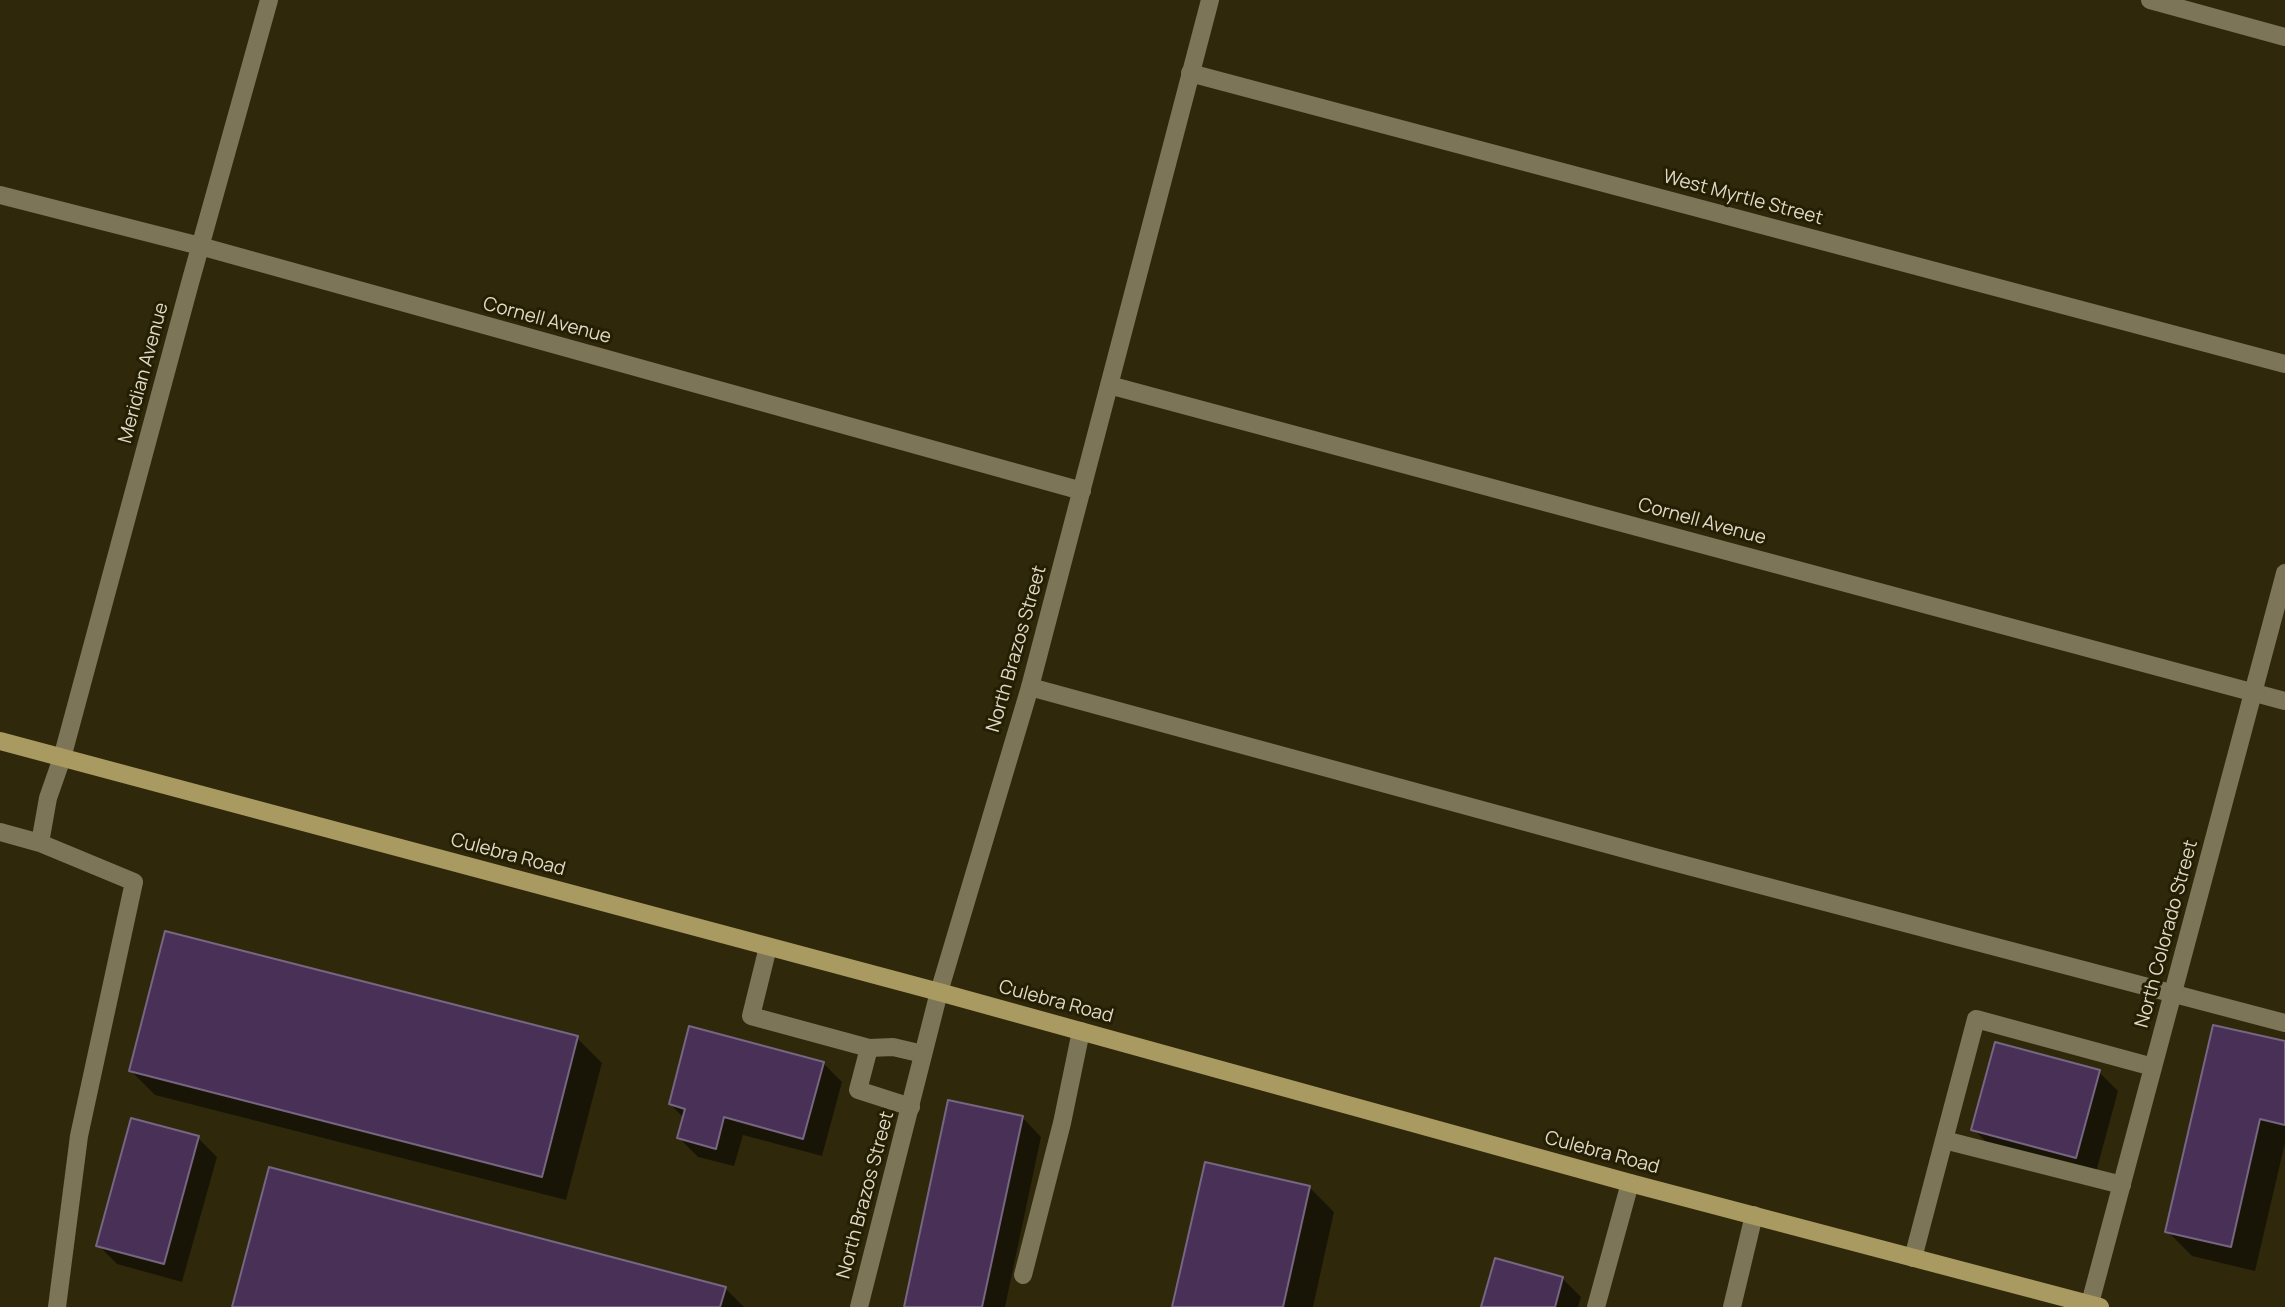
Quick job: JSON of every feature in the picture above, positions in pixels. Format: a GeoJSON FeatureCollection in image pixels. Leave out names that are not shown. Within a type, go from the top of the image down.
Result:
{"type":"FeatureCollection","features":[{"type":"Feature","properties":{"kind":"main road","name":"Culebra Road"},"geometry":{"type":"LineString","coordinates":[[0,741],[939,992],[1630,1183],[2093,1306]]}},
{"type":"Feature","properties":{"kind":"street","name":"Meridian Avenue"},"geometry":{"type":"LineString","coordinates":[[40,843],[48,798],[62,758],[269,0]]}},
{"type":"Feature","properties":{"kind":"street","name":"North Brazos Street"},"geometry":{"type":"LineString","coordinates":[[859,1307],[939,992],[1030,687],[1210,0]]}},
{"type":"Feature","properties":{"kind":"street"},"geometry":{"type":"LineString","coordinates":[[2150,0],[2285,37]]}},
{"type":"Feature","properties":{"kind":"street","name":"West Myrtle Street"},"geometry":{"type":"LineString","coordinates":[[1190,73],[2285,364]]}},
{"type":"Feature","properties":{"kind":"street","name":"Cornell Avenue"},"geometry":{"type":"LineString","coordinates":[[0,195],[200,246],[1082,491]]}},
{"type":"Feature","properties":{"kind":"street","name":"Cornell Avenue"},"geometry":{"type":"LineString","coordinates":[[1109,385],[2285,701]]}},
{"type":"Feature","properties":{"kind":"street","name":"North Colorado Street"},"geometry":{"type":"LineString","coordinates":[[2093,1306],[2153,1066],[2285,573]]}},
{"type":"Feature","properties":{"kind":"street"},"geometry":{"type":"LineString","coordinates":[[1030,687],[1644,855],[2285,1023]]}},
{"type":"Feature","properties":{"kind":"street"},"geometry":{"type":"LineString","coordinates":[[0,832],[40,843],[134,882],[79,1136],[57,1307]]}},
{"type":"Feature","properties":{"kind":"street"},"geometry":{"type":"LineString","coordinates":[[768,947],[751,1016],[869,1048],[893,1047],[923,1054]]}},
{"type":"Feature","properties":{"kind":"street"},"geometry":{"type":"LineString","coordinates":[[1913,1258],[1976,1018],[2153,1066]]}},
{"type":"Feature","properties":{"kind":"street"},"geometry":{"type":"LineString","coordinates":[[1023,1275],[1062,1123],[1081,1031]]}},
{"type":"Feature","properties":{"kind":"street"},"geometry":{"type":"LineString","coordinates":[[869,1048],[858,1090],[911,1107]]}},
{"type":"Feature","properties":{"kind":"street"},"geometry":{"type":"LineString","coordinates":[[1944,1140],[2122,1185]]}},
{"type":"Feature","properties":{"kind":"street"},"geometry":{"type":"LineString","coordinates":[[1596,1307],[1630,1183]]}},
{"type":"Feature","properties":{"kind":"street"},"geometry":{"type":"LineString","coordinates":[[1732,1307],[1754,1216]]}},
{"type":"Feature","properties":{"kind":"building"},"geometry":{"type":"Polygon","coordinates":[[[165,931],[578,1036],[542,1177],[129,1071],[165,931]]]}},
{"type":"Feature","properties":{"kind":"building"},"geometry":{"type":"Polygon","coordinates":[[[2213,1025],[2285,1041],[2285,1125],[2260,1119],[2231,1247],[2165,1232],[2213,1025]]]}},
{"type":"Feature","properties":{"kind":"building"},"geometry":{"type":"Polygon","coordinates":[[[689,1026],[824,1062],[803,1139],[724,1117],[716,1149],[677,1138],[685,1109],[669,1104],[689,1026]]]}},
{"type":"Feature","properties":{"kind":"building"},"geometry":{"type":"Polygon","coordinates":[[[1995,1042],[2100,1070],[2076,1158],[1971,1130],[1995,1042]]]}},
{"type":"Feature","properties":{"kind":"building"},"geometry":{"type":"Polygon","coordinates":[[[948,1100],[1023,1116],[982,1307],[904,1307],[948,1100]]]}},
{"type":"Feature","properties":{"kind":"building"},"geometry":{"type":"Polygon","coordinates":[[[131,1118],[199,1136],[164,1264],[96,1246],[131,1118]]]}},
{"type":"Feature","properties":{"kind":"building"},"geometry":{"type":"Polygon","coordinates":[[[1205,1162],[1310,1186],[1283,1307],[1172,1307],[1205,1162]]]}},
{"type":"Feature","properties":{"kind":"building"},"geometry":{"type":"Polygon","coordinates":[[[269,1167],[726,1287],[720,1307],[232,1307],[269,1167]]]}},
{"type":"Feature","properties":{"kind":"building"},"geometry":{"type":"Polygon","coordinates":[[[1495,1258],[1563,1277],[1555,1307],[1481,1307],[1495,1258]]]}}]}
